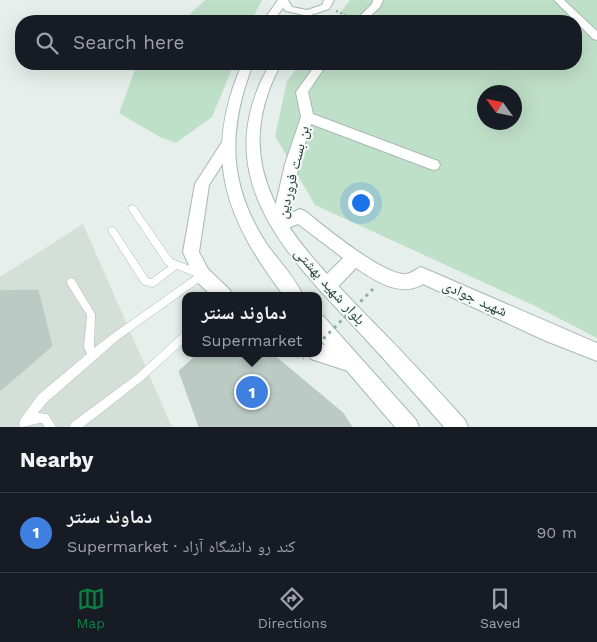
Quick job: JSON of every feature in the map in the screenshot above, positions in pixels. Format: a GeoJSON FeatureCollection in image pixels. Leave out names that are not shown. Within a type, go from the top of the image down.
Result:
{"type":"FeatureCollection","features":[{"type":"Feature","properties":{"kind":"street"},"geometry":{"type":"LineString","coordinates":[[366,15],[377,5],[378,0]]}},
{"type":"Feature","properties":{"kind":"street"},"geometry":{"type":"LineString","coordinates":[[559,0],[574,15]]}},
{"type":"Feature","properties":{"kind":"street"},"geometry":{"type":"LineString","coordinates":[[272,15],[283,1],[289,9],[301,13],[315,12],[329,3]]}},
{"type":"Feature","properties":{"kind":"street"},"geometry":{"type":"LineString","coordinates":[[318,15],[329,3]]}},
{"type":"Feature","properties":{"kind":"street"},"geometry":{"type":"LineString","coordinates":[[582,22],[597,37]]}},
{"type":"Feature","properties":{"kind":"street","name":"بلوار شهید بهشتی"},"geometry":{"type":"LineString","coordinates":[[245,70],[230,115],[227,146],[236,198],[250,230],[292,292]]}},
{"type":"Feature","properties":{"kind":"street","name":"بلوار شهید بهشتی"},"geometry":{"type":"LineString","coordinates":[[272,70],[266,81],[256,119],[254,156],[260,189],[279,225],[310,267],[458,427]]}},
{"type":"Feature","properties":{"kind":"street","name":"بن بست فروردین"},"geometry":{"type":"LineString","coordinates":[[279,225],[292,164],[307,117],[302,92],[317,70]]}},
{"type":"Feature","properties":{"kind":"street"},"geometry":{"type":"LineString","coordinates":[[307,117],[433,165]]}},
{"type":"Feature","properties":{"kind":"street"},"geometry":{"type":"LineString","coordinates":[[220,292],[202,275],[191,252],[202,184],[227,146]]}},
{"type":"Feature","properties":{"kind":"street","name":"شهید جوادی"},"geometry":{"type":"LineString","coordinates":[[279,225],[300,216],[354,258],[405,282],[415,280],[422,275],[464,290],[552,335],[597,352]]}},
{"type":"Feature","properties":{"kind":"street"},"geometry":{"type":"LineString","coordinates":[[327,286],[354,258]]}},
{"type":"Feature","properties":{"kind":"street"},"geometry":{"type":"LineString","coordinates":[[322,328],[351,363],[378,389],[409,427]]}},
{"type":"Feature","properties":{"kind":"street"},"geometry":{"type":"LineString","coordinates":[[317,357],[351,363]]}},
{"type":"Feature","properties":{"kind":"lane"},"geometry":{"type":"LineString","coordinates":[[132,208],[169,262],[175,266],[202,275]]}},
{"type":"Feature","properties":{"kind":"lane"},"geometry":{"type":"LineString","coordinates":[[112,230],[145,281],[152,283],[175,266]]}},
{"type":"Feature","properties":{"kind":"lane"},"geometry":{"type":"LineString","coordinates":[[23,425],[42,399],[115,337],[202,275]]}},
{"type":"Feature","properties":{"kind":"lane"},"geometry":{"type":"LineString","coordinates":[[71,282],[92,314],[89,347],[93,356]]}},
{"type":"Feature","properties":{"kind":"lane"},"geometry":{"type":"LineString","coordinates":[[75,427],[140,378],[182,339]]}},
{"type":"Feature","properties":{"kind":"lane"},"geometry":{"type":"LineString","coordinates":[[23,425],[38,418],[44,418],[51,427]]}},
{"type":"Feature","properties":{"kind":"path"},"geometry":{"type":"LineString","coordinates":[[329,3],[350,15]]}},
{"type":"Feature","properties":{"kind":"path"},"geometry":{"type":"LineString","coordinates":[[322,340],[374,289]]}},
{"type":"Feature","properties":{"kind":"shaded area"},"geometry":{"type":"Polygon","coordinates":[[[83,224],[172,427],[0,427],[0,277],[83,224]]]}},
{"type":"Feature","properties":{"kind":"green space"},"geometry":{"type":"Polygon","coordinates":[[[205,0],[262,0],[254,15],[189,15],[205,0]]]}},
{"type":"Feature","properties":{"kind":"green space"},"geometry":{"type":"Polygon","coordinates":[[[350,0],[597,0],[597,338],[533,305],[315,205],[275,136],[287,81],[295,70],[582,70],[582,15],[339,15],[350,0]]]}},
{"type":"Feature","properties":{"kind":"green space"},"geometry":{"type":"Polygon","coordinates":[[[135,70],[232,70],[212,117],[176,143],[160,137],[119,113],[135,70]]]}},
{"type":"Feature","properties":{"kind":"building"},"geometry":{"type":"Polygon","coordinates":[[[38,290],[52,346],[0,391],[0,291],[38,290]]]}},
{"type":"Feature","properties":{"kind":"building"},"geometry":{"type":"Polygon","coordinates":[[[195,357],[276,357],[343,413],[352,427],[199,427],[179,371],[195,357]]]}},
{"type":"Feature","properties":{"kind":"place","name":"دماوند سنتر"},"geometry":{"type":"Point","coordinates":[252,392]}}]}
